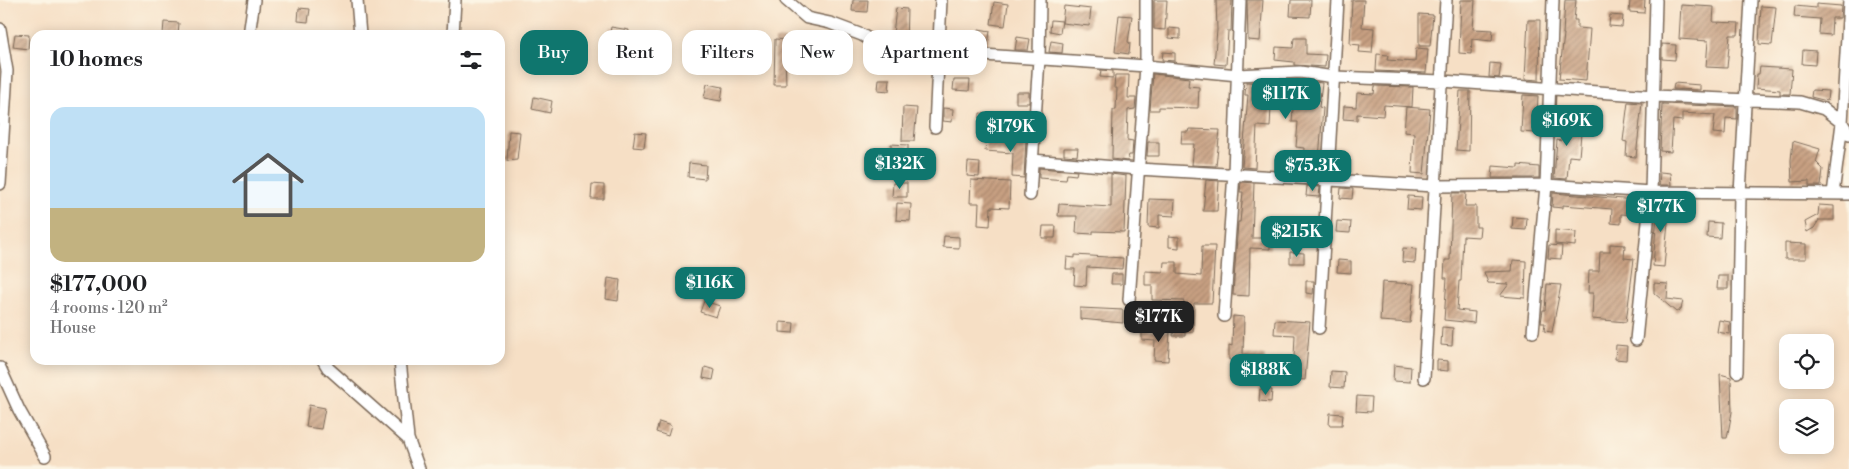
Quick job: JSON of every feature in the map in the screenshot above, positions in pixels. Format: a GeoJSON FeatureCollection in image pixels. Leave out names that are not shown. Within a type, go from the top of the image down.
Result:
{"type":"FeatureCollection","features":[{"type":"Feature","properties":{"kind":"street"},"geometry":{"type":"LineString","coordinates":[[250,30],[254,0]]}},
{"type":"Feature","properties":{"kind":"street"},"geometry":{"type":"LineString","coordinates":[[357,0],[360,30]]}},
{"type":"Feature","properties":{"kind":"street"},"geometry":{"type":"LineString","coordinates":[[453,30],[455,0]]}},
{"type":"Feature","properties":{"kind":"street"},"geometry":{"type":"LineString","coordinates":[[786,0],[807,18],[830,23],[863,36]]}},
{"type":"Feature","properties":{"kind":"street"},"geometry":{"type":"LineString","coordinates":[[940,30],[941,0]]}},
{"type":"Feature","properties":{"kind":"street"},"geometry":{"type":"LineString","coordinates":[[1030,194],[1039,59],[1040,0]]}},
{"type":"Feature","properties":{"kind":"street"},"geometry":{"type":"LineString","coordinates":[[1130,300],[1146,66],[1146,0]]}},
{"type":"Feature","properties":{"kind":"street"},"geometry":{"type":"LineString","coordinates":[[1224,316],[1234,173],[1240,0]]}},
{"type":"Feature","properties":{"kind":"street"},"geometry":{"type":"LineString","coordinates":[[1319,328],[1338,0]]}},
{"type":"Feature","properties":{"kind":"street"},"geometry":{"type":"LineString","coordinates":[[1424,378],[1446,0]]}},
{"type":"Feature","properties":{"kind":"street"},"geometry":{"type":"LineString","coordinates":[[1533,332],[1546,186],[1553,0]]}},
{"type":"Feature","properties":{"kind":"street"},"geometry":{"type":"LineString","coordinates":[[1636,340],[1651,192],[1656,0]]}},
{"type":"Feature","properties":{"kind":"street"},"geometry":{"type":"LineString","coordinates":[[1737,372],[1740,193],[1750,0]]}},
{"type":"Feature","properties":{"kind":"street"},"geometry":{"type":"LineString","coordinates":[[1833,194],[1842,123],[1849,1]]}},
{"type":"Feature","properties":{"kind":"street"},"geometry":{"type":"LineString","coordinates":[[0,29],[7,71],[0,184]]}},
{"type":"Feature","properties":{"kind":"street"},"geometry":{"type":"LineString","coordinates":[[987,55],[1146,66],[1238,75],[1300,72],[1334,77],[1442,81],[1654,96],[1800,102],[1824,109],[1842,123],[1849,134]]}},
{"type":"Feature","properties":{"kind":"street"},"geometry":{"type":"LineString","coordinates":[[935,127],[938,75]]}},
{"type":"Feature","properties":{"kind":"street"},"geometry":{"type":"LineString","coordinates":[[1032,160],[1138,169],[1436,186],[1546,186],[1651,192],[1849,194]]}},
{"type":"Feature","properties":{"kind":"street"},"geometry":{"type":"LineString","coordinates":[[326,365],[408,440]]}},
{"type":"Feature","properties":{"kind":"street"},"geometry":{"type":"LineString","coordinates":[[400,365],[408,440],[419,469]]}},
{"type":"Feature","properties":{"kind":"street"},"geometry":{"type":"LineString","coordinates":[[0,368],[19,410],[45,456]]}},
{"type":"Feature","properties":{"kind":"building"},"geometry":{"type":"Polygon","coordinates":[[[853,0],[868,0],[867,12],[852,11],[853,0]]]}},
{"type":"Feature","properties":{"kind":"building"},"geometry":{"type":"Polygon","coordinates":[[[1154,0],[1167,0],[1165,30],[1154,29],[1154,0]]]}},
{"type":"Feature","properties":{"kind":"building"},"geometry":{"type":"Polygon","coordinates":[[[1216,0],[1232,0],[1231,31],[1228,31],[1226,65],[1214,64],[1217,30],[1216,0]]]}},
{"type":"Feature","properties":{"kind":"building"},"geometry":{"type":"Polygon","coordinates":[[[1247,0],[1263,0],[1260,41],[1248,40],[1247,0]]]}},
{"type":"Feature","properties":{"kind":"building"},"geometry":{"type":"Polygon","coordinates":[[[1291,0],[1311,0],[1310,17],[1290,16],[1291,0]]]}},
{"type":"Feature","properties":{"kind":"building"},"geometry":{"type":"Polygon","coordinates":[[[1352,0],[1364,0],[1362,27],[1374,28],[1372,53],[1359,52],[1360,45],[1350,44],[1352,0]]]}},
{"type":"Feature","properties":{"kind":"building"},"geometry":{"type":"Polygon","coordinates":[[[1461,0],[1475,0],[1473,29],[1493,30],[1492,41],[1472,39],[1471,54],[1459,53],[1461,0]]]}},
{"type":"Feature","properties":{"kind":"building"},"geometry":{"type":"Polygon","coordinates":[[[1565,0],[1576,0],[1574,20],[1577,20],[1577,28],[1590,29],[1586,81],[1559,79],[1564,34],[1565,0]]]}},
{"type":"Feature","properties":{"kind":"building"},"geometry":{"type":"Polygon","coordinates":[[[1630,0],[1645,0],[1644,13],[1629,12],[1630,0]]]}},
{"type":"Feature","properties":{"kind":"building"},"geometry":{"type":"Polygon","coordinates":[[[994,2],[1008,4],[1005,26],[991,24],[994,2]]]}},
{"type":"Feature","properties":{"kind":"building"},"geometry":{"type":"Polygon","coordinates":[[[1816,4],[1841,6],[1840,18],[1832,18],[1831,35],[1819,34],[1820,19],[1794,17],[1795,6],[1816,8],[1816,4]]]}},
{"type":"Feature","properties":{"kind":"building"},"geometry":{"type":"Polygon","coordinates":[[[1681,5],[1714,7],[1713,22],[1739,23],[1738,35],[1730,35],[1727,68],[1706,67],[1708,41],[1679,39],[1681,5]]]}},
{"type":"Feature","properties":{"kind":"building"},"geometry":{"type":"Polygon","coordinates":[[[1064,6],[1091,9],[1089,26],[1062,23],[1064,6]]]}},
{"type":"Feature","properties":{"kind":"building"},"geometry":{"type":"Polygon","coordinates":[[[1761,6],[1776,7],[1772,45],[1759,44],[1761,6]]]}},
{"type":"Feature","properties":{"kind":"building"},"geometry":{"type":"Polygon","coordinates":[[[299,8],[310,9],[308,22],[298,21],[299,8]]]}},
{"type":"Feature","properties":{"kind":"building"},"geometry":{"type":"Polygon","coordinates":[[[896,8],[907,9],[906,30],[893,30],[896,8]]]}},
{"type":"Feature","properties":{"kind":"building"},"geometry":{"type":"Polygon","coordinates":[[[1419,14],[1433,15],[1430,46],[1419,46],[1419,14]]]}},
{"type":"Feature","properties":{"kind":"building"},"geometry":{"type":"Polygon","coordinates":[[[1119,15],[1132,16],[1128,42],[1130,43],[1129,54],[1115,52],[1119,15]]]}},
{"type":"Feature","properties":{"kind":"building"},"geometry":{"type":"Polygon","coordinates":[[[1610,15],[1623,16],[1622,27],[1609,26],[1610,15]]]}},
{"type":"Feature","properties":{"kind":"building"},"geometry":{"type":"Polygon","coordinates":[[[1051,20],[1062,21],[1060,33],[1050,31],[1051,20]]]}},
{"type":"Feature","properties":{"kind":"building"},"geometry":{"type":"Polygon","coordinates":[[[1528,20],[1540,20],[1539,80],[1525,79],[1528,20]]]}},
{"type":"Feature","properties":{"kind":"building"},"geometry":{"type":"Polygon","coordinates":[[[164,22],[179,23],[178,30],[163,30],[164,22]]]}},
{"type":"Feature","properties":{"kind":"building"},"geometry":{"type":"Polygon","coordinates":[[[611,27],[629,30],[610,30],[611,27]]]}},
{"type":"Feature","properties":{"kind":"building"},"geometry":{"type":"Polygon","coordinates":[[[1169,28],[1180,29],[1180,39],[1169,38],[1169,28]]]}},
{"type":"Feature","properties":{"kind":"building"},"geometry":{"type":"Polygon","coordinates":[[[987,30],[990,31],[987,46],[987,30]]]}},
{"type":"Feature","properties":{"kind":"building"},"geometry":{"type":"Polygon","coordinates":[[[15,34],[29,35],[28,49],[13,47],[15,34]]]}},
{"type":"Feature","properties":{"kind":"building"},"geometry":{"type":"Polygon","coordinates":[[[1017,37],[1030,39],[1028,50],[1015,50],[1017,37]]]}},
{"type":"Feature","properties":{"kind":"building"},"geometry":{"type":"Polygon","coordinates":[[[1294,38],[1306,38],[1306,54],[1326,55],[1325,67],[1294,65],[1294,62],[1275,60],[1276,47],[1293,48],[1294,38]]]}},
{"type":"Feature","properties":{"kind":"building"},"geometry":{"type":"Polygon","coordinates":[[[775,39],[782,40],[782,75],[786,75],[786,85],[774,85],[775,39]]]}},
{"type":"Feature","properties":{"kind":"building"},"geometry":{"type":"Polygon","coordinates":[[[1051,41],[1063,43],[1062,53],[1049,52],[1051,41]]]}},
{"type":"Feature","properties":{"kind":"building"},"geometry":{"type":"Polygon","coordinates":[[[1662,44],[1676,45],[1675,60],[1662,59],[1662,44]]]}},
{"type":"Feature","properties":{"kind":"building"},"geometry":{"type":"Polygon","coordinates":[[[1416,48],[1428,49],[1426,73],[1376,71],[1377,54],[1388,55],[1387,60],[1415,62],[1416,48]]]}},
{"type":"Feature","properties":{"kind":"building"},"geometry":{"type":"Polygon","coordinates":[[[1803,50],[1816,51],[1815,65],[1802,64],[1803,50]]]}},
{"type":"Feature","properties":{"kind":"building"},"geometry":{"type":"Polygon","coordinates":[[[1163,52],[1175,53],[1175,61],[1162,60],[1163,52]]]}},
{"type":"Feature","properties":{"kind":"building"},"geometry":{"type":"Polygon","coordinates":[[[1490,63],[1501,64],[1499,78],[1489,77],[1490,63]]]}},
{"type":"Feature","properties":{"kind":"building"},"geometry":{"type":"Polygon","coordinates":[[[1760,67],[1792,69],[1790,94],[1780,94],[1780,90],[1756,88],[1757,74],[1759,74],[1760,67]]]}},
{"type":"Feature","properties":{"kind":"building"},"geometry":{"type":"Polygon","coordinates":[[[1101,70],[1113,71],[1113,78],[1100,77],[1101,70]]]}},
{"type":"Feature","properties":{"kind":"building"},"geometry":{"type":"Polygon","coordinates":[[[1153,74],[1189,78],[1188,86],[1199,87],[1198,108],[1159,107],[1159,110],[1150,110],[1153,74]]]}},
{"type":"Feature","properties":{"kind":"building"},"geometry":{"type":"Polygon","coordinates":[[[1115,75],[1129,75],[1128,98],[1136,98],[1135,109],[1128,110],[1127,140],[1133,141],[1132,155],[1129,155],[1127,161],[1112,159],[1113,110],[1116,110],[1117,88],[1114,88],[1115,75]]]}},
{"type":"Feature","properties":{"kind":"building"},"geometry":{"type":"Polygon","coordinates":[[[879,79],[890,79],[889,91],[878,90],[879,79]]]}},
{"type":"Feature","properties":{"kind":"building"},"geometry":{"type":"Polygon","coordinates":[[[954,80],[970,80],[969,91],[953,90],[954,80]]]}},
{"type":"Feature","properties":{"kind":"building"},"geometry":{"type":"Polygon","coordinates":[[[1296,80],[1322,83],[1319,107],[1323,108],[1318,172],[1303,170],[1304,148],[1296,147],[1298,122],[1292,122],[1293,109],[1271,107],[1270,127],[1257,126],[1255,168],[1242,167],[1248,95],[1245,95],[1246,82],[1264,83],[1263,96],[1294,98],[1296,80]]]}},
{"type":"Feature","properties":{"kind":"building"},"geometry":{"type":"Polygon","coordinates":[[[1674,83],[1700,85],[1700,90],[1673,89],[1674,83]]]}},
{"type":"Feature","properties":{"kind":"building"},"geometry":{"type":"Polygon","coordinates":[[[707,84],[723,87],[721,101],[704,98],[707,84]]]}},
{"type":"Feature","properties":{"kind":"building"},"geometry":{"type":"Polygon","coordinates":[[[1375,86],[1413,87],[1412,107],[1384,105],[1383,116],[1357,114],[1357,120],[1343,119],[1344,106],[1356,107],[1357,93],[1374,94],[1375,86]]]}},
{"type":"Feature","properties":{"kind":"building"},"geometry":{"type":"Polygon","coordinates":[[[1812,90],[1828,91],[1827,101],[1811,97],[1812,90]]]}},
{"type":"Feature","properties":{"kind":"building"},"geometry":{"type":"Polygon","coordinates":[[[1460,91],[1470,91],[1469,151],[1456,150],[1460,91]]]}},
{"type":"Feature","properties":{"kind":"building"},"geometry":{"type":"Polygon","coordinates":[[[1016,92],[1029,92],[1029,103],[1016,103],[1016,92]]]}},
{"type":"Feature","properties":{"kind":"building"},"geometry":{"type":"Polygon","coordinates":[[[1523,95],[1538,96],[1536,133],[1521,132],[1523,95]]]}},
{"type":"Feature","properties":{"kind":"building"},"geometry":{"type":"Polygon","coordinates":[[[534,97],[552,101],[550,113],[532,109],[534,97]]]}},
{"type":"Feature","properties":{"kind":"building"},"geometry":{"type":"Polygon","coordinates":[[[1628,102],[1642,103],[1636,157],[1626,156],[1627,142],[1623,141],[1628,102]]]}},
{"type":"Feature","properties":{"kind":"building"},"geometry":{"type":"Polygon","coordinates":[[[1662,104],[1737,107],[1737,119],[1726,118],[1725,134],[1713,133],[1715,115],[1682,113],[1682,121],[1673,120],[1671,152],[1660,151],[1662,104]]]}},
{"type":"Feature","properties":{"kind":"building"},"geometry":{"type":"Polygon","coordinates":[[[903,107],[917,108],[914,141],[902,141],[903,107]]]}},
{"type":"Feature","properties":{"kind":"building"},"geometry":{"type":"Polygon","coordinates":[[[1406,107],[1430,109],[1424,174],[1412,173],[1414,133],[1404,132],[1406,107]]]}},
{"type":"Feature","properties":{"kind":"building"},"geometry":{"type":"Polygon","coordinates":[[[943,108],[953,109],[952,122],[943,121],[943,108]]]}},
{"type":"Feature","properties":{"kind":"building"},"geometry":{"type":"Polygon","coordinates":[[[980,113],[990,114],[989,131],[979,131],[980,113]]]}},
{"type":"Feature","properties":{"kind":"building"},"geometry":{"type":"Polygon","coordinates":[[[1562,119],[1582,121],[1579,157],[1569,156],[1567,179],[1554,178],[1557,140],[1561,141],[1562,119]]]}},
{"type":"Feature","properties":{"kind":"building"},"geometry":{"type":"Polygon","coordinates":[[[1189,129],[1220,130],[1216,166],[1192,165],[1194,144],[1181,144],[1182,132],[1188,132],[1189,129]]]}},
{"type":"Feature","properties":{"kind":"building"},"geometry":{"type":"Polygon","coordinates":[[[509,131],[520,132],[517,160],[507,161],[509,131]]]}},
{"type":"Feature","properties":{"kind":"building"},"geometry":{"type":"Polygon","coordinates":[[[635,132],[646,133],[644,148],[633,147],[635,132]]]}},
{"type":"Feature","properties":{"kind":"building"},"geometry":{"type":"Polygon","coordinates":[[[1015,138],[1026,139],[1024,178],[1012,177],[1013,153],[985,151],[986,140],[1015,141],[1015,138]]]}},
{"type":"Feature","properties":{"kind":"building"},"geometry":{"type":"Polygon","coordinates":[[[1793,141],[1820,149],[1816,162],[1823,169],[1821,186],[1809,186],[1809,181],[1792,182],[1791,160],[1793,141]]]}},
{"type":"Feature","properties":{"kind":"building"},"geometry":{"type":"Polygon","coordinates":[[[1148,142],[1159,142],[1159,156],[1147,156],[1148,142]]]}},
{"type":"Feature","properties":{"kind":"building"},"geometry":{"type":"Polygon","coordinates":[[[891,144],[908,145],[908,156],[891,155],[891,144]]]}},
{"type":"Feature","properties":{"kind":"building"},"geometry":{"type":"Polygon","coordinates":[[[1064,148],[1078,148],[1077,156],[1064,155],[1064,148]]]}},
{"type":"Feature","properties":{"kind":"building"},"geometry":{"type":"Polygon","coordinates":[[[968,162],[980,163],[979,177],[967,176],[968,162]]]}},
{"type":"Feature","properties":{"kind":"building"},"geometry":{"type":"Polygon","coordinates":[[[689,163],[706,165],[705,179],[688,177],[689,163]]]}},
{"type":"Feature","properties":{"kind":"building"},"geometry":{"type":"Polygon","coordinates":[[[1518,165],[1539,167],[1539,178],[1492,178],[1493,166],[1518,168],[1518,165]]]}},
{"type":"Feature","properties":{"kind":"building"},"geometry":{"type":"Polygon","coordinates":[[[1039,168],[1077,171],[1076,175],[1067,174],[1066,180],[1039,178],[1039,168]]]}},
{"type":"Feature","properties":{"kind":"building"},"geometry":{"type":"Polygon","coordinates":[[[1660,172],[1670,173],[1671,185],[1659,185],[1660,172]]]}},
{"type":"Feature","properties":{"kind":"building"},"geometry":{"type":"Polygon","coordinates":[[[1111,174],[1126,176],[1124,232],[1093,231],[1093,234],[1076,233],[1077,216],[1058,216],[1059,204],[1111,207],[1111,174]]]}},
{"type":"Feature","properties":{"kind":"building"},"geometry":{"type":"Polygon","coordinates":[[[971,180],[1010,182],[1009,208],[991,207],[990,226],[978,225],[979,203],[970,203],[971,180]]]}},
{"type":"Feature","properties":{"kind":"building"},"geometry":{"type":"Polygon","coordinates":[[[1206,180],[1219,181],[1217,211],[1203,211],[1206,180]]]}},
{"type":"Feature","properties":{"kind":"building"},"geometry":{"type":"Polygon","coordinates":[[[1241,182],[1254,183],[1252,238],[1270,238],[1270,249],[1250,248],[1249,296],[1233,295],[1238,222],[1240,222],[1243,192],[1240,192],[1241,182]]]}},
{"type":"Feature","properties":{"kind":"building"},"geometry":{"type":"Polygon","coordinates":[[[893,183],[907,183],[907,197],[892,197],[893,183]]]}},
{"type":"Feature","properties":{"kind":"building"},"geometry":{"type":"Polygon","coordinates":[[[592,184],[604,185],[604,199],[591,199],[592,184]]]}},
{"type":"Feature","properties":{"kind":"building"},"geometry":{"type":"Polygon","coordinates":[[[1307,186],[1320,187],[1319,197],[1306,196],[1307,186]]]}},
{"type":"Feature","properties":{"kind":"building"},"geometry":{"type":"Polygon","coordinates":[[[1341,188],[1353,189],[1352,199],[1340,198],[1341,188]]]}},
{"type":"Feature","properties":{"kind":"building"},"geometry":{"type":"Polygon","coordinates":[[[1452,193],[1466,193],[1465,206],[1476,206],[1476,227],[1480,227],[1479,237],[1463,236],[1461,281],[1459,281],[1457,310],[1475,312],[1474,323],[1444,320],[1447,278],[1444,278],[1445,260],[1450,260],[1452,193]]]}},
{"type":"Feature","properties":{"kind":"building"},"geometry":{"type":"Polygon","coordinates":[[[1553,193],[1635,200],[1634,215],[1621,214],[1621,224],[1611,223],[1612,209],[1563,205],[1563,208],[1552,207],[1553,193]]]}},
{"type":"Feature","properties":{"kind":"building"},"geometry":{"type":"Polygon","coordinates":[[[1408,196],[1422,197],[1421,210],[1407,209],[1408,196]]]}},
{"type":"Feature","properties":{"kind":"building"},"geometry":{"type":"Polygon","coordinates":[[[1149,199],[1175,200],[1174,216],[1159,215],[1159,228],[1148,227],[1149,199]]]}},
{"type":"Feature","properties":{"kind":"building"},"geometry":{"type":"Polygon","coordinates":[[[1658,200],[1670,200],[1664,267],[1653,266],[1658,200]]]}},
{"type":"Feature","properties":{"kind":"building"},"geometry":{"type":"Polygon","coordinates":[[[897,203],[911,204],[910,221],[896,220],[897,203]]]}},
{"type":"Feature","properties":{"kind":"building"},"geometry":{"type":"Polygon","coordinates":[[[1819,205],[1834,206],[1834,220],[1819,220],[1814,228],[1807,232],[1805,222],[1818,215],[1819,205]]]}},
{"type":"Feature","properties":{"kind":"building"},"geometry":{"type":"Polygon","coordinates":[[[1513,217],[1527,218],[1526,230],[1512,229],[1513,217]]]}},
{"type":"Feature","properties":{"kind":"building"},"geometry":{"type":"Polygon","coordinates":[[[1290,219],[1293,235],[1274,239],[1272,221],[1290,219]]]}},
{"type":"Feature","properties":{"kind":"building"},"geometry":{"type":"Polygon","coordinates":[[[1337,221],[1351,222],[1350,233],[1336,232],[1337,221]]]}},
{"type":"Feature","properties":{"kind":"building"},"geometry":{"type":"Polygon","coordinates":[[[1708,222],[1721,223],[1720,238],[1707,237],[1708,222]]]}},
{"type":"Feature","properties":{"kind":"building"},"geometry":{"type":"Polygon","coordinates":[[[1043,226],[1056,226],[1055,238],[1042,238],[1043,226]]]}},
{"type":"Feature","properties":{"kind":"building"},"geometry":{"type":"Polygon","coordinates":[[[1555,230],[1576,232],[1575,246],[1555,244],[1555,230]]]}},
{"type":"Feature","properties":{"kind":"building"},"geometry":{"type":"Polygon","coordinates":[[[944,236],[959,237],[959,248],[943,247],[944,236]]]}},
{"type":"Feature","properties":{"kind":"building"},"geometry":{"type":"Polygon","coordinates":[[[1169,236],[1179,237],[1179,248],[1169,247],[1169,236]]]}},
{"type":"Feature","properties":{"kind":"building"},"geometry":{"type":"Polygon","coordinates":[[[1785,243],[1806,244],[1806,259],[1785,259],[1785,243]]]}},
{"type":"Feature","properties":{"kind":"building"},"geometry":{"type":"Polygon","coordinates":[[[1610,244],[1625,245],[1624,258],[1634,259],[1626,322],[1592,319],[1593,293],[1588,293],[1589,271],[1599,271],[1600,252],[1610,252],[1610,244]]]}},
{"type":"Feature","properties":{"kind":"building"},"geometry":{"type":"Polygon","coordinates":[[[1549,245],[1562,246],[1561,259],[1548,258],[1549,245]]]}},
{"type":"Feature","properties":{"kind":"building"},"geometry":{"type":"Polygon","coordinates":[[[1202,246],[1215,246],[1212,303],[1194,303],[1193,332],[1185,332],[1185,336],[1173,336],[1174,324],[1183,325],[1184,301],[1152,300],[1152,285],[1145,285],[1145,271],[1163,272],[1164,262],[1177,262],[1177,274],[1201,276],[1202,246]]]}},
{"type":"Feature","properties":{"kind":"building"},"geometry":{"type":"Polygon","coordinates":[[[1403,248],[1416,249],[1415,263],[1402,262],[1403,248]]]}},
{"type":"Feature","properties":{"kind":"building"},"geometry":{"type":"Polygon","coordinates":[[[1290,252],[1304,253],[1304,263],[1290,263],[1290,252]]]}},
{"type":"Feature","properties":{"kind":"building"},"geometry":{"type":"Polygon","coordinates":[[[1075,255],[1123,258],[1122,269],[1087,267],[1086,286],[1074,285],[1075,269],[1066,269],[1067,257],[1075,258],[1075,255]]]}},
{"type":"Feature","properties":{"kind":"building"},"geometry":{"type":"Polygon","coordinates":[[[1338,260],[1351,261],[1351,273],[1337,272],[1338,260]]]}},
{"type":"Feature","properties":{"kind":"building"},"geometry":{"type":"Polygon","coordinates":[[[1513,260],[1526,261],[1525,298],[1500,296],[1509,284],[1488,283],[1484,272],[1512,271],[1513,260]]]}},
{"type":"Feature","properties":{"kind":"building"},"geometry":{"type":"Polygon","coordinates":[[[1112,274],[1122,274],[1122,284],[1111,284],[1112,274]]]}},
{"type":"Feature","properties":{"kind":"building"},"geometry":{"type":"Polygon","coordinates":[[[1718,276],[1728,276],[1728,289],[1717,289],[1718,276]]]}},
{"type":"Feature","properties":{"kind":"building"},"geometry":{"type":"Polygon","coordinates":[[[608,278],[620,280],[618,301],[606,299],[608,278]]]}},
{"type":"Feature","properties":{"kind":"building"},"geometry":{"type":"Polygon","coordinates":[[[1306,281],[1314,281],[1313,294],[1306,293],[1306,281]]]}},
{"type":"Feature","properties":{"kind":"building"},"geometry":{"type":"Polygon","coordinates":[[[1382,282],[1414,284],[1410,323],[1380,321],[1382,282]]]}},
{"type":"Feature","properties":{"kind":"building"},"geometry":{"type":"Polygon","coordinates":[[[1654,283],[1668,284],[1667,299],[1683,301],[1681,309],[1676,312],[1654,293],[1654,283]]]}},
{"type":"Feature","properties":{"kind":"building"},"geometry":{"type":"Polygon","coordinates":[[[1547,284],[1561,285],[1552,332],[1544,331],[1545,323],[1541,323],[1543,310],[1545,310],[1547,284]]]}},
{"type":"Feature","properties":{"kind":"building"},"geometry":{"type":"Polygon","coordinates":[[[704,301],[720,306],[716,317],[700,312],[704,301]]]}},
{"type":"Feature","properties":{"kind":"building"},"geometry":{"type":"Polygon","coordinates":[[[1080,308],[1123,310],[1123,323],[1080,319],[1080,308]]]}},
{"type":"Feature","properties":{"kind":"building"},"geometry":{"type":"Polygon","coordinates":[[[1233,316],[1244,317],[1243,354],[1265,355],[1264,365],[1246,364],[1245,380],[1234,380],[1235,360],[1229,360],[1229,345],[1232,346],[1233,316]]]}},
{"type":"Feature","properties":{"kind":"building"},"geometry":{"type":"Polygon","coordinates":[[[1275,320],[1310,322],[1305,380],[1293,379],[1295,335],[1274,334],[1275,320]]]}},
{"type":"Feature","properties":{"kind":"building"},"geometry":{"type":"Polygon","coordinates":[[[1719,320],[1730,322],[1729,334],[1717,332],[1719,320]]]}},
{"type":"Feature","properties":{"kind":"building"},"geometry":{"type":"Polygon","coordinates":[[[780,322],[794,323],[793,333],[780,332],[780,322]]]}},
{"type":"Feature","properties":{"kind":"building"},"geometry":{"type":"Polygon","coordinates":[[[1442,327],[1453,328],[1452,346],[1441,345],[1442,327]]]}},
{"type":"Feature","properties":{"kind":"building"},"geometry":{"type":"Polygon","coordinates":[[[1142,330],[1170,332],[1168,361],[1154,360],[1155,341],[1142,340],[1142,330]]]}},
{"type":"Feature","properties":{"kind":"building"},"geometry":{"type":"Polygon","coordinates":[[[1616,345],[1627,346],[1626,360],[1615,359],[1616,345]]]}},
{"type":"Feature","properties":{"kind":"building"},"geometry":{"type":"Polygon","coordinates":[[[1437,360],[1448,361],[1448,371],[1437,370],[1437,360]]]}},
{"type":"Feature","properties":{"kind":"building"},"geometry":{"type":"Polygon","coordinates":[[[1394,365],[1411,367],[1410,382],[1393,381],[1394,365]]]}},
{"type":"Feature","properties":{"kind":"building"},"geometry":{"type":"Polygon","coordinates":[[[705,367],[715,370],[713,380],[703,378],[705,367]]]}},
{"type":"Feature","properties":{"kind":"building"},"geometry":{"type":"Polygon","coordinates":[[[1331,371],[1345,372],[1344,388],[1330,387],[1331,371]]]}},
{"type":"Feature","properties":{"kind":"building"},"geometry":{"type":"Polygon","coordinates":[[[1720,374],[1731,377],[1732,412],[1727,438],[1723,438],[1720,374]]]}},
{"type":"Feature","properties":{"kind":"building"},"geometry":{"type":"Polygon","coordinates":[[[1260,389],[1272,390],[1271,402],[1259,401],[1260,389]]]}},
{"type":"Feature","properties":{"kind":"building"},"geometry":{"type":"Polygon","coordinates":[[[1357,396],[1372,397],[1371,412],[1356,411],[1357,396]]]}},
{"type":"Feature","properties":{"kind":"building"},"geometry":{"type":"Polygon","coordinates":[[[309,405],[325,408],[321,429],[306,427],[309,405]]]}},
{"type":"Feature","properties":{"kind":"building"},"geometry":{"type":"Polygon","coordinates":[[[1330,413],[1343,414],[1342,425],[1329,425],[1330,413]]]}},
{"type":"Feature","properties":{"kind":"building"},"geometry":{"type":"Polygon","coordinates":[[[659,422],[671,426],[668,436],[656,432],[659,422]]]}}]}
